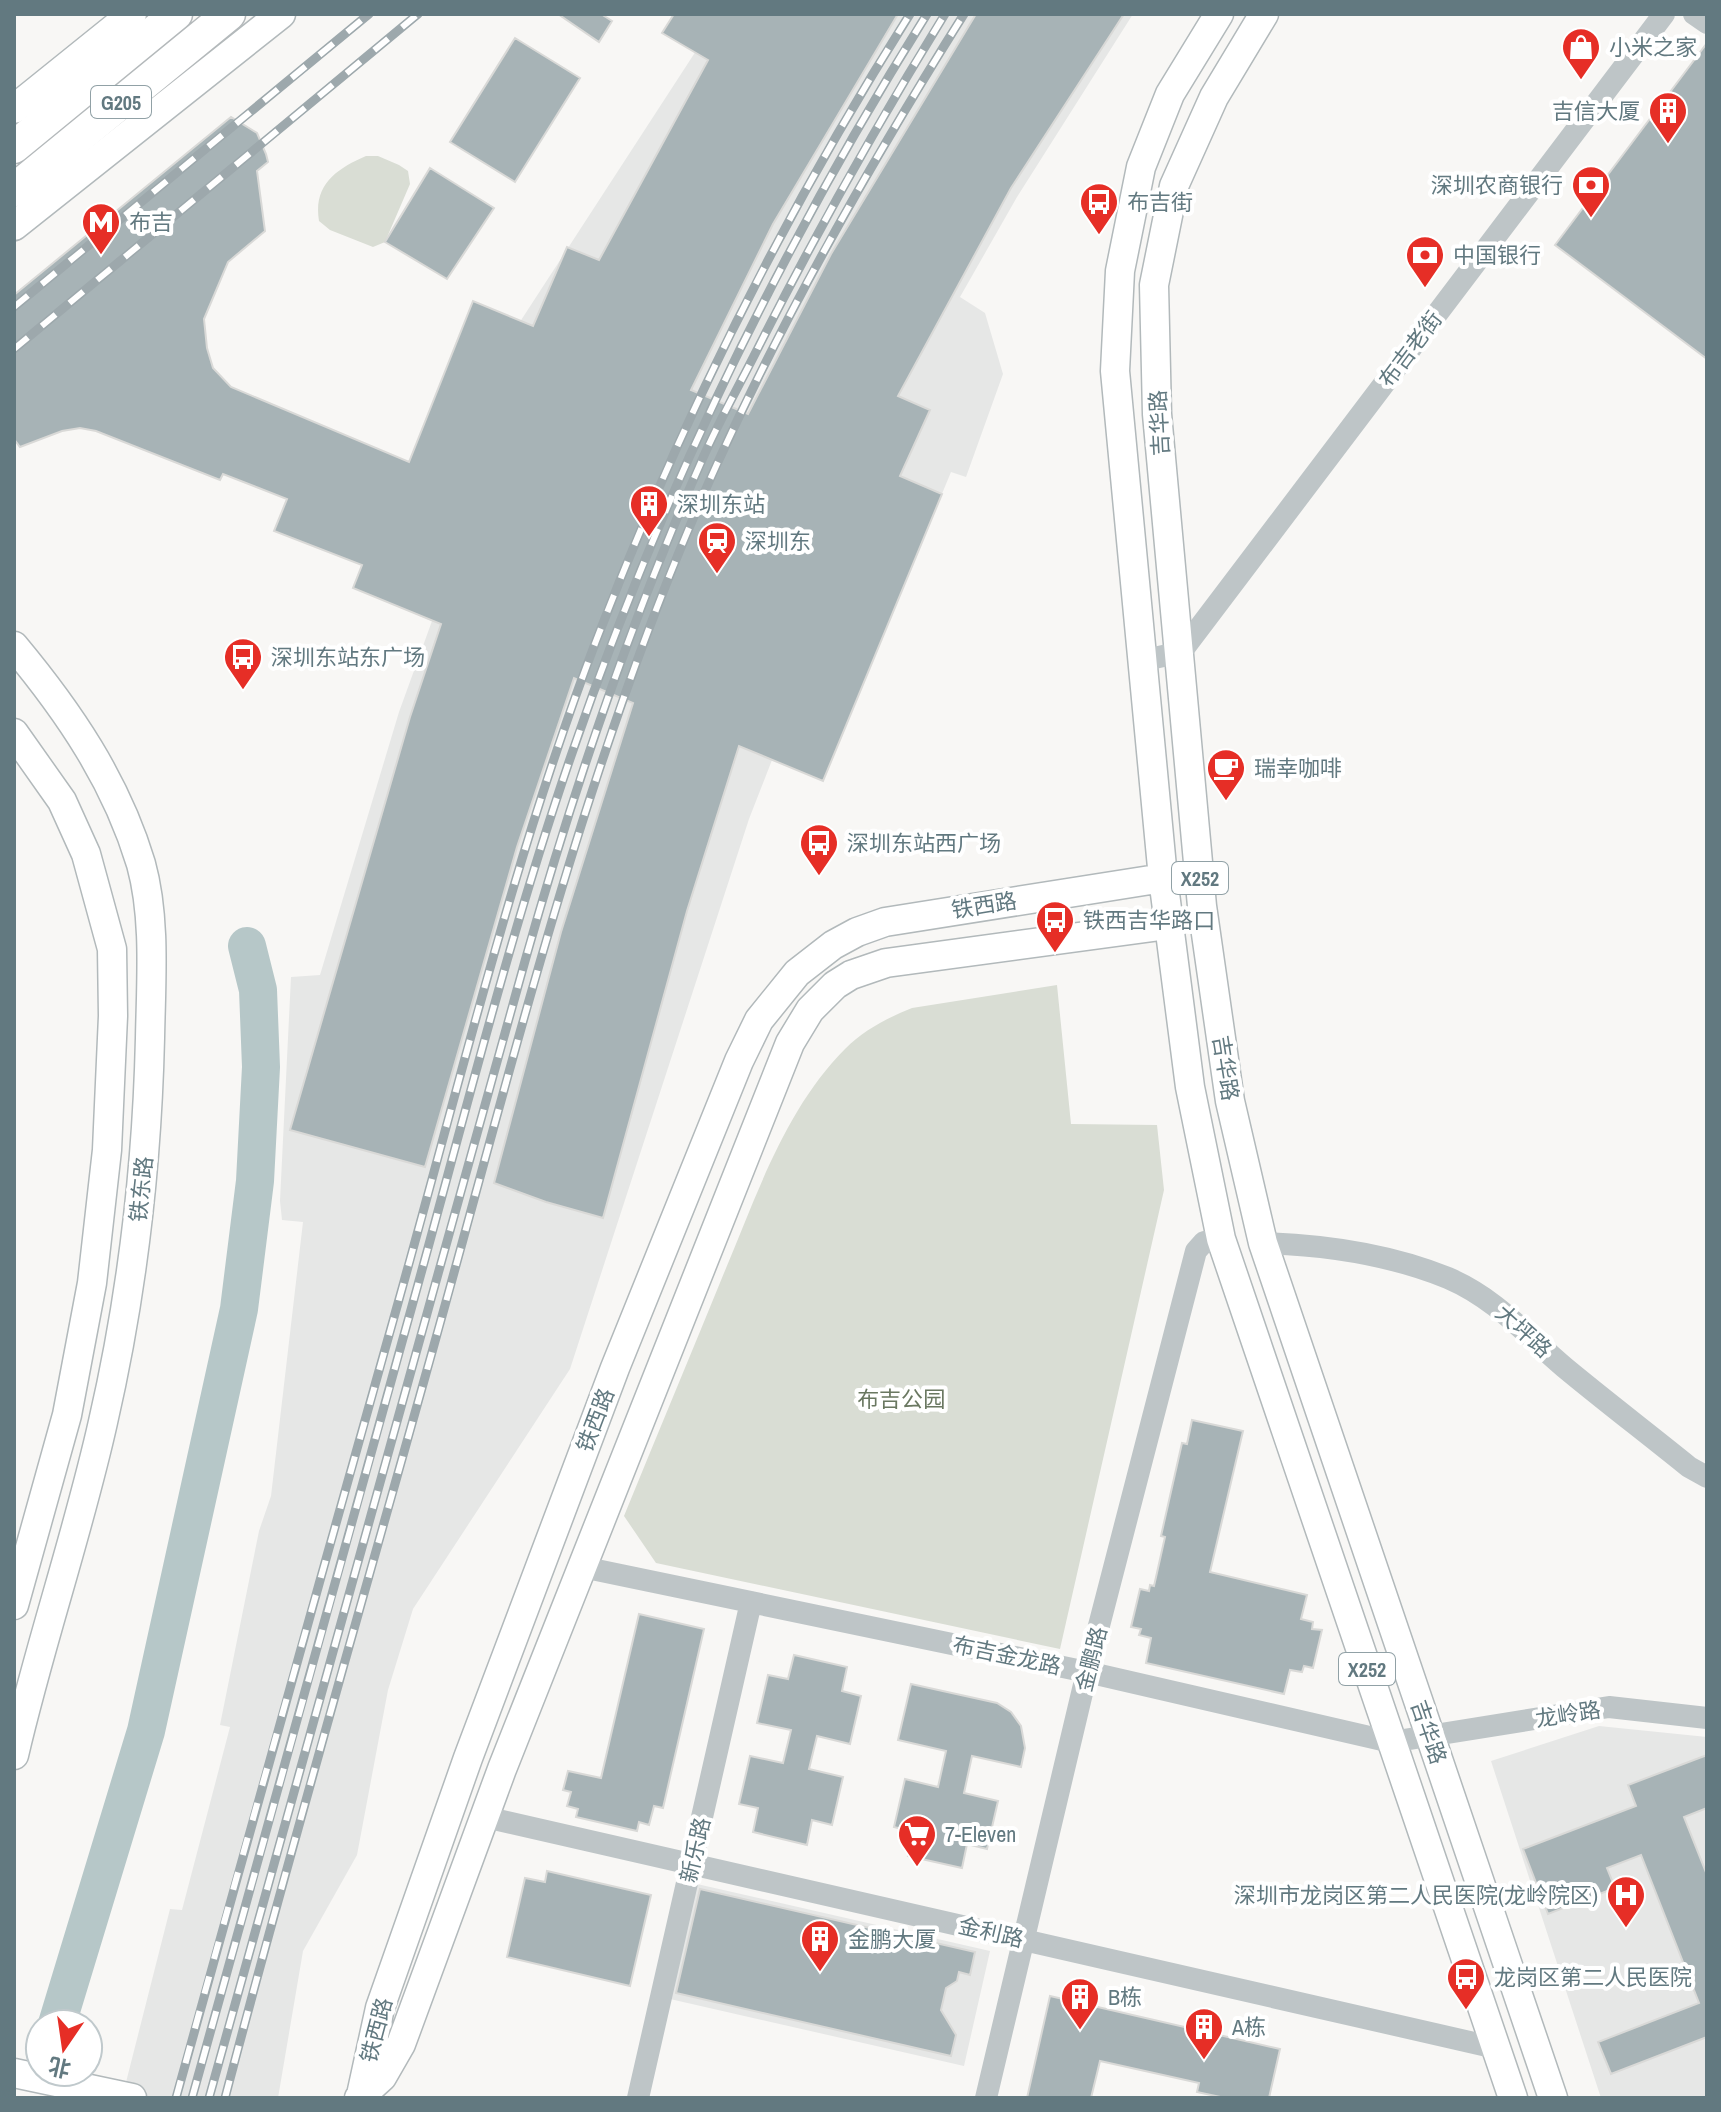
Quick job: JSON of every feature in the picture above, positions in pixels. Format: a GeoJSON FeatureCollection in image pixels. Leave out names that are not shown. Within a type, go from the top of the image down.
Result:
{"type":"FeatureCollection","features":[{"type":"Feature","properties":{"kind":"highway","name":"G205"},"geometry":{"type":"LineString","coordinates":[[14,147],[176,14]]}},
{"type":"Feature","properties":{"kind":"highway","name":"G205"},"geometry":{"type":"LineString","coordinates":[[14,190],[229,14]]}},
{"type":"Feature","properties":{"kind":"main road"},"geometry":{"type":"LineString","coordinates":[[14,109],[132,14]]}},
{"type":"Feature","properties":{"kind":"main road"},"geometry":{"type":"LineString","coordinates":[[14,174],[212,14]]}},
{"type":"Feature","properties":{"kind":"main road"},"geometry":{"type":"LineString","coordinates":[[14,226],[281,14]]}},
{"type":"Feature","properties":{"kind":"main road","name":"吉华路"},"geometry":{"type":"LineString","coordinates":[[1219,14],[1170,94],[1141,167],[1120,271],[1115,371],[1163,878],[1192,1101],[1221,1239],[1513,2098]]}},
{"type":"Feature","properties":{"kind":"main road","name":"吉华路"},"geometry":{"type":"LineString","coordinates":[[1264,14],[1214,97],[1174,186],[1154,285],[1157,414],[1202,906],[1230,1101],[1263,1243],[1553,2098]]}},
{"type":"Feature","properties":{"kind":"main road","name":"铁东路"},"geometry":{"type":"LineString","coordinates":[[14,646],[45,683],[101,765],[140,863],[150,904],[151,1017],[145,1153],[133,1262],[117,1356],[87,1489],[14,1755]]}},
{"type":"Feature","properties":{"kind":"main road","name":"铁东路"},"geometry":{"type":"LineString","coordinates":[[14,733],[62,801],[86,854],[112,949],[113,989],[107,1150],[92,1283],[67,1415],[18,1576],[14,1605]]}},
{"type":"Feature","properties":{"kind":"main road","name":"铁西路"},"geometry":{"type":"LineString","coordinates":[[360,2096],[380,2008],[468,1758],[615,1368],[739,1061],[759,1020],[782,988],[810,961],[857,932],[885,922],[1163,878]]}},
{"type":"Feature","properties":{"kind":"main road","name":"铁西路"},"geometry":{"type":"LineString","coordinates":[[360,2096],[382,2077],[401,2044],[502,1769],[779,1069],[799,1026],[821,997],[851,975],[886,963],[1168,925]]}},
{"type":"Feature","properties":{"kind":"main road"},"geometry":{"type":"LineString","coordinates":[[468,1758],[502,1769]]}},
{"type":"Feature","properties":{"kind":"main road"},"geometry":{"type":"LineString","coordinates":[[14,2073],[132,2098]]}},
{"type":"Feature","properties":{"kind":"street","name":"布吉老街"},"geometry":{"type":"LineString","coordinates":[[1181,652],[1664,14]]}},
{"type":"Feature","properties":{"kind":"street"},"geometry":{"type":"LineString","coordinates":[[1694,14],[1707,23]]}},
{"type":"Feature","properties":{"kind":"street"},"geometry":{"type":"LineString","coordinates":[[1141,661],[1181,652]]}},
{"type":"Feature","properties":{"kind":"street","name":"金鹏路"},"geometry":{"type":"LineString","coordinates":[[986,2098],[1087,1672],[1196,1251],[1204,1242],[1221,1239]]}},
{"type":"Feature","properties":{"kind":"street","name":"大坪路"},"geometry":{"type":"LineString","coordinates":[[1263,1243],[1319,1245],[1365,1253],[1449,1278],[1500,1307],[1562,1365],[1689,1467],[1707,1477]]}},
{"type":"Feature","properties":{"kind":"street","name":"布吉金龙路"},"geometry":{"type":"LineString","coordinates":[[582,1567],[1087,1672],[1391,1742],[1430,1736]]}},
{"type":"Feature","properties":{"kind":"street","name":"新乐路"},"geometry":{"type":"LineString","coordinates":[[638,2098],[751,1602]]}},
{"type":"Feature","properties":{"kind":"street","name":"龙岭路"},"geometry":{"type":"LineString","coordinates":[[1430,1736],[1609,1707],[1707,1718]]}},
{"type":"Feature","properties":{"kind":"street","name":"金利路"},"geometry":{"type":"LineString","coordinates":[[485,1817],[1496,2048]]}},
{"type":"Feature","properties":{"kind":"shaded area","name":"深圳东站"},"geometry":{"type":"Polygon","coordinates":[[[720,14],[1133,14],[1017,197],[960,297],[985,313],[1003,374],[966,477],[951,472],[823,781],[772,760],[749,819],[570,1369],[413,1609],[388,1690],[357,1855],[303,1951],[278,2098],[122,2098],[170,1909],[182,1910],[230,1727],[220,1725],[259,1531],[271,1496],[303,1222],[282,1220],[280,1201],[291,977],[320,975],[399,712],[432,621],[353,588],[362,565],[720,14]]]}},
{"type":"Feature","properties":{"kind":"shaded area","name":"深圳市龙岗区第二人民医院(龙岭院区)"},"geometry":{"type":"Polygon","coordinates":[[[1599,1726],[1707,1737],[1707,2098],[1601,2098],[1491,1761],[1599,1726]]]}},
{"type":"Feature","properties":{"kind":"shaded area","name":"金鹏大厦"},"geometry":{"type":"Polygon","coordinates":[[[697,1884],[990,1951],[964,2066],[670,1999],[697,1884]]]}},
{"type":"Feature","properties":{"kind":"green space"},"geometry":{"type":"Polygon","coordinates":[[[366,156],[378,156],[399,165],[408,171],[410,184],[385,242],[373,247],[330,230],[319,221],[318,208],[323,188],[329,180],[366,156]]]}},
{"type":"Feature","properties":{"kind":"green space","name":"布吉公园"},"geometry":{"type":"Polygon","coordinates":[[[1057,985],[1071,1124],[1157,1125],[1164,1190],[1060,1649],[656,1563],[624,1516],[774,1155],[805,1099],[852,1042],[876,1025],[903,1012],[1057,985]]]}},
{"type":"Feature","properties":{"kind":"building"},"geometry":{"type":"Polygon","coordinates":[[[558,14],[601,14],[612,21],[599,42],[558,14]]]}},
{"type":"Feature","properties":{"kind":"building"},"geometry":{"type":"Polygon","coordinates":[[[674,14],[898,14],[773,224],[691,390],[748,414],[831,254],[976,14],[1124,14],[1011,188],[898,396],[930,410],[900,476],[942,494],[823,781],[739,746],[687,911],[603,1218],[494,1183],[561,932],[633,703],[574,678],[517,847],[425,1167],[290,1130],[410,717],[441,624],[353,588],[362,565],[274,531],[287,499],[223,474],[220,480],[96,431],[80,428],[62,431],[20,447],[14,439],[14,295],[231,117],[257,133],[266,154],[268,162],[257,171],[265,231],[228,262],[204,319],[213,368],[231,387],[409,462],[473,301],[533,326],[567,247],[599,260],[708,60],[662,33],[674,14]]]}},
{"type":"Feature","properties":{"kind":"building"},"geometry":{"type":"Polygon","coordinates":[[[515,38],[580,78],[515,182],[450,142],[515,38]]]}},
{"type":"Feature","properties":{"kind":"building","name":"吉信大厦"},"geometry":{"type":"Polygon","coordinates":[[[1707,43],[1707,359],[1555,245],[1707,43]]]}},
{"type":"Feature","properties":{"kind":"building"},"geometry":{"type":"Polygon","coordinates":[[[430,168],[494,208],[447,279],[385,242],[430,168]]]}},
{"type":"Feature","properties":{"kind":"building"},"geometry":{"type":"Polygon","coordinates":[[[1192,1420],[1243,1431],[1210,1572],[1307,1595],[1301,1619],[1313,1622],[1312,1629],[1322,1630],[1313,1668],[1304,1666],[1302,1672],[1290,1670],[1284,1694],[1146,1663],[1151,1638],[1139,1635],[1141,1629],[1131,1627],[1140,1589],[1149,1591],[1150,1585],[1154,1586],[1165,1537],[1161,1536],[1182,1443],[1187,1444],[1192,1420]]]}},
{"type":"Feature","properties":{"kind":"building"},"geometry":{"type":"Polygon","coordinates":[[[639,1614],[704,1629],[663,1808],[654,1806],[649,1825],[639,1822],[637,1831],[576,1817],[578,1809],[567,1806],[571,1792],[563,1790],[568,1771],[601,1778],[639,1614]]]}},
{"type":"Feature","properties":{"kind":"building"},"geometry":{"type":"Polygon","coordinates":[[[794,1655],[847,1667],[842,1691],[861,1696],[850,1744],[817,1736],[809,1769],[843,1777],[832,1825],[812,1820],[807,1845],[753,1832],[758,1808],[739,1804],[750,1756],[783,1763],[791,1730],[757,1723],[768,1675],[788,1679],[794,1655]]]}},
{"type":"Feature","properties":{"kind":"building"},"geometry":{"type":"Polygon","coordinates":[[[911,1684],[997,1703],[1011,1712],[1021,1726],[1025,1748],[1021,1767],[972,1756],[964,1793],[998,1801],[987,1849],[967,1844],[962,1868],[908,1856],[914,1832],[894,1827],[905,1779],[938,1787],[946,1751],[898,1740],[911,1684]]]}},
{"type":"Feature","properties":{"kind":"building"},"geometry":{"type":"Polygon","coordinates":[[[1707,1755],[1707,1808],[1684,1817],[1707,1875],[1707,2037],[1611,2074],[1598,2042],[1699,2003],[1641,1855],[1607,1868],[1615,1888],[1548,1914],[1523,1849],[1636,1806],[1628,1785],[1707,1755]]]}},
{"type":"Feature","properties":{"kind":"building"},"geometry":{"type":"Polygon","coordinates":[[[547,1871],[651,1895],[630,1986],[507,1957],[525,1878],[545,1882],[547,1871]]]}},
{"type":"Feature","properties":{"kind":"building","name":"金鹏大厦"},"geometry":{"type":"Polygon","coordinates":[[[700,1889],[975,1952],[970,1975],[959,1972],[957,1981],[946,1988],[941,2010],[956,2035],[951,2056],[676,1993],[700,1889]]]}},
{"type":"Feature","properties":{"kind":"building"},"geometry":{"type":"Polygon","coordinates":[[[1050,1996],[1280,2049],[1269,2098],[1225,2098],[1197,2092],[1199,2083],[1100,2061],[1091,2098],[1027,2098],[1050,1996]]]}},
{"type":"Feature","properties":{"kind":"waterway"},"geometry":{"type":"LineString","coordinates":[[62,2008],[146,1731],[239,1309],[255,1181],[261,1067],[258,990],[247,946]]}},
{"type":"Feature","properties":{"kind":"railway"},"geometry":{"type":"LineString","coordinates":[[14,307],[369,14]]}},
{"type":"Feature","properties":{"kind":"railway"},"geometry":{"type":"LineString","coordinates":[[14,349],[418,14]]}},
{"type":"Feature","properties":{"kind":"railway"},"geometry":{"type":"LineString","coordinates":[[176,2098],[490,970],[566,722],[628,559],[699,399],[820,165],[910,14]]}},
{"type":"Feature","properties":{"kind":"railway"},"geometry":{"type":"LineString","coordinates":[[192,2098],[505,968],[571,756],[644,563],[728,375],[822,192],[927,14]]}},
{"type":"Feature","properties":{"kind":"railway"},"geometry":{"type":"LineString","coordinates":[[209,2098],[525,961],[604,708],[651,583],[715,431],[825,220],[945,14]]}},
{"type":"Feature","properties":{"kind":"railway"},"geometry":{"type":"LineString","coordinates":[[225,2098],[526,1010],[593,788],[630,679],[671,571],[717,464],[773,348],[865,179],[964,14]]}},
{"type":"Feature","properties":{"kind":"place","name":"小米之家"},"geometry":{"type":"Point","coordinates":[1581,81]}},
{"type":"Feature","properties":{"kind":"place","name":"吉信大厦"},"geometry":{"type":"Point","coordinates":[1668,145]}},
{"type":"Feature","properties":{"kind":"place","name":"深圳农商银行"},"geometry":{"type":"Point","coordinates":[1591,219]}},
{"type":"Feature","properties":{"kind":"place","name":"布吉街"},"geometry":{"type":"Point","coordinates":[1099,236]}},
{"type":"Feature","properties":{"kind":"place","name":"布吉"},"geometry":{"type":"Point","coordinates":[101,256]}},
{"type":"Feature","properties":{"kind":"place","name":"中国银行"},"geometry":{"type":"Point","coordinates":[1425,289]}},
{"type":"Feature","properties":{"kind":"place","name":"深圳东站"},"geometry":{"type":"Point","coordinates":[649,538]}},
{"type":"Feature","properties":{"kind":"place","name":"深圳东"},"geometry":{"type":"Point","coordinates":[717,575]}},
{"type":"Feature","properties":{"kind":"place","name":"深圳东站东广场"},"geometry":{"type":"Point","coordinates":[243,691]}},
{"type":"Feature","properties":{"kind":"place","name":"瑞幸咖啡"},"geometry":{"type":"Point","coordinates":[1226,802]}},
{"type":"Feature","properties":{"kind":"place","name":"深圳东站西广场"},"geometry":{"type":"Point","coordinates":[819,877]}},
{"type":"Feature","properties":{"kind":"place","name":"铁西吉华路口"},"geometry":{"type":"Point","coordinates":[1055,954]}},
{"type":"Feature","properties":{"kind":"place","name":"7-Eleven"},"geometry":{"type":"Point","coordinates":[917,1868]}},
{"type":"Feature","properties":{"kind":"place","name":"深圳市龙岗区第二人民医院(龙岭院区)"},"geometry":{"type":"Point","coordinates":[1626,1929]}},
{"type":"Feature","properties":{"kind":"place","name":"金鹏大厦"},"geometry":{"type":"Point","coordinates":[820,1973]}},
{"type":"Feature","properties":{"kind":"place","name":"龙岗区第二人民医院"},"geometry":{"type":"Point","coordinates":[1466,2011]}},
{"type":"Feature","properties":{"kind":"place","name":"B栋"},"geometry":{"type":"Point","coordinates":[1080,2031]}},
{"type":"Feature","properties":{"kind":"place","name":"A栋"},"geometry":{"type":"Point","coordinates":[1204,2061]}}]}
